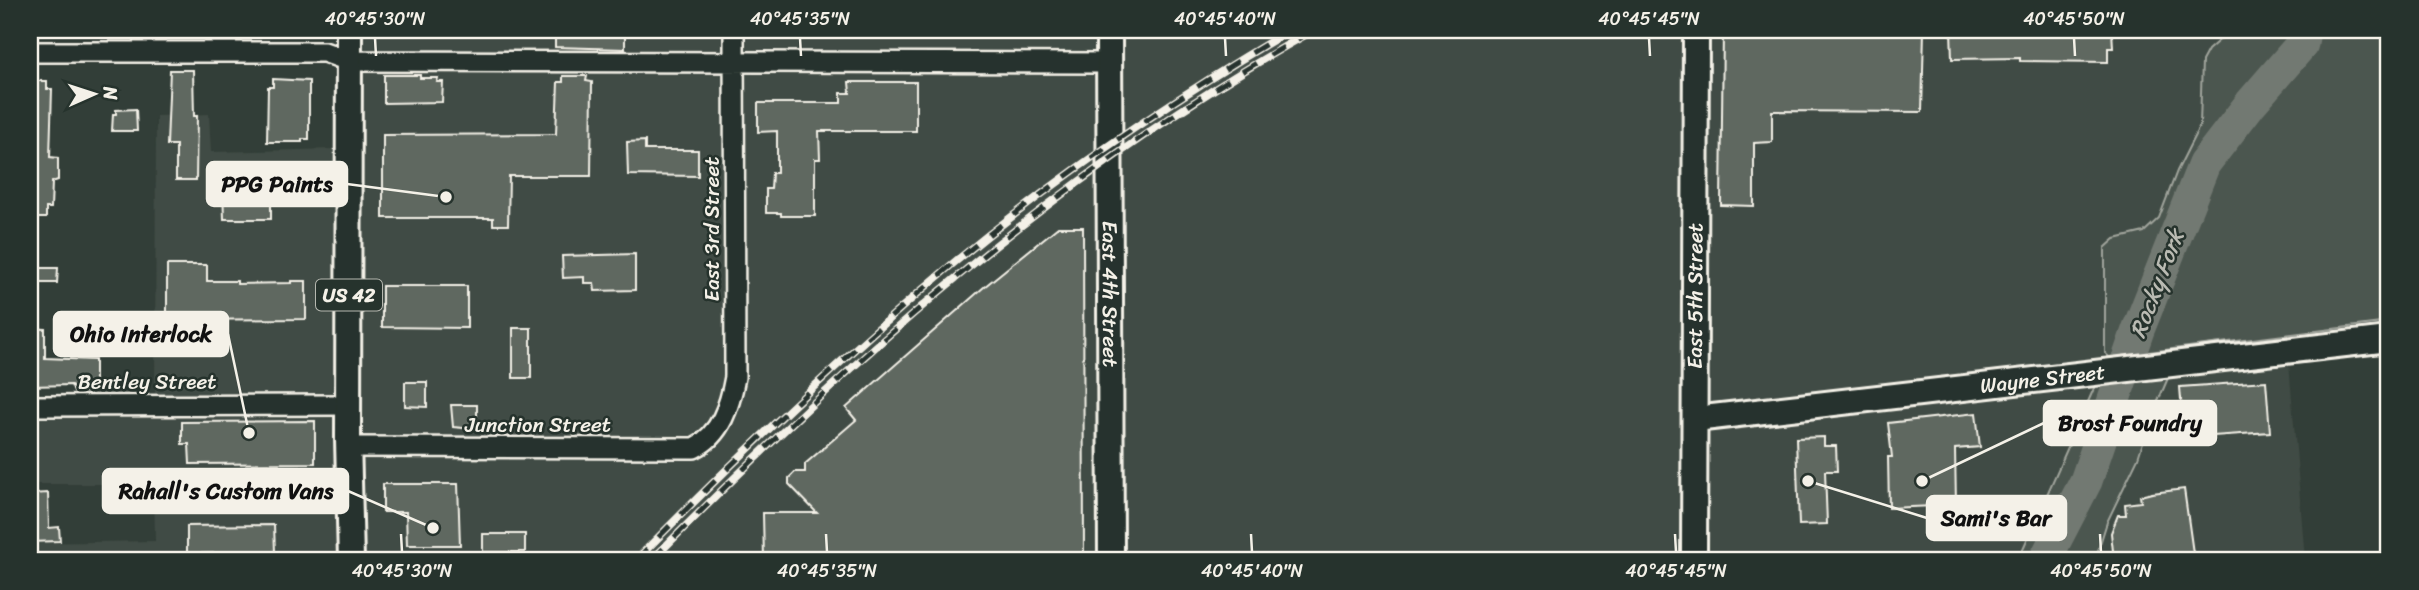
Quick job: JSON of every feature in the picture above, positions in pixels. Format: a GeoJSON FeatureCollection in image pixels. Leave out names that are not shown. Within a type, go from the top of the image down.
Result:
{"type":"FeatureCollection","features":[{"type":"Feature","properties":{"kind":"main road","name":"US 42"},"geometry":{"type":"LineString","coordinates":[[349,30],[348,447],[351,560]]}},
{"type":"Feature","properties":{"kind":"main road","name":"East 4th Street"},"geometry":{"type":"LineString","coordinates":[[1109,30],[1111,560]]}},
{"type":"Feature","properties":{"kind":"main road","name":"East 5th Street"},"geometry":{"type":"LineString","coordinates":[[1694,560],[1696,30]]}},
{"type":"Feature","properties":{"kind":"main road","name":"Wayne Street"},"geometry":{"type":"LineString","coordinates":[[1695,419],[2389,339]]}},
{"type":"Feature","properties":{"kind":"street","name":"East 3rd Street"},"geometry":{"type":"LineString","coordinates":[[719,426],[735,377],[734,30]]}},
{"type":"Feature","properties":{"kind":"street"},"geometry":{"type":"LineString","coordinates":[[30,52],[324,52],[349,61],[1109,63]]}},
{"type":"Feature","properties":{"kind":"street","name":"Bentley Street"},"geometry":{"type":"LineString","coordinates":[[30,406],[348,405]]}},
{"type":"Feature","properties":{"kind":"street","name":"Junction Street"},"geometry":{"type":"LineString","coordinates":[[348,447],[694,448],[710,437],[719,426]]}},
{"type":"Feature","properties":{"kind":"shaded area"},"geometry":{"type":"Polygon","coordinates":[[[335,30],[2231,30],[2208,50],[2200,125],[2177,171],[2159,218],[2144,232],[2115,239],[2105,248],[2105,353],[2095,386],[2018,560],[30,560],[30,543],[155,541],[154,484],[30,484],[30,394],[155,393],[156,116],[209,114],[211,152],[334,149],[335,30]]]}},
{"type":"Feature","properties":{"kind":"shaded area"},"geometry":{"type":"Polygon","coordinates":[[[2231,30],[2389,30],[2389,322],[2109,357],[2105,353],[2105,248],[2115,239],[2144,232],[2159,218],[2177,171],[2200,125],[2202,61],[2208,50],[2231,30]]]}},
{"type":"Feature","properties":{"kind":"shaded area"},"geometry":{"type":"Polygon","coordinates":[[[2289,363],[2305,560],[2095,560],[2107,522],[2138,458],[2150,420],[2168,378],[2289,363]]]}},
{"type":"Feature","properties":{"kind":"shaded area"},"geometry":{"type":"Polygon","coordinates":[[[2168,378],[2150,420],[2138,458],[2107,522],[2095,560],[2018,560],[2095,386],[2168,378]]]}},
{"type":"Feature","properties":{"kind":"building"},"geometry":{"type":"Polygon","coordinates":[[[555,30],[625,30],[625,49],[555,47],[555,30]]]}},
{"type":"Feature","properties":{"kind":"building"},"geometry":{"type":"Polygon","coordinates":[[[1723,30],[1924,30],[1922,112],[1772,111],[1772,142],[1754,143],[1754,206],[1721,205],[1723,30]]]}},
{"type":"Feature","properties":{"kind":"building"},"geometry":{"type":"Polygon","coordinates":[[[1951,30],[2112,30],[2113,48],[2108,48],[2108,62],[2020,61],[2020,58],[1952,59],[1951,30]]]}},
{"type":"Feature","properties":{"kind":"building"},"geometry":{"type":"Polygon","coordinates":[[[170,70],[193,70],[194,116],[197,116],[196,180],[176,180],[176,145],[167,145],[170,70]]]}},
{"type":"Feature","properties":{"kind":"building"},"geometry":{"type":"Polygon","coordinates":[[[384,75],[438,78],[437,82],[443,82],[442,102],[384,103],[384,75]]]}},
{"type":"Feature","properties":{"kind":"building"},"geometry":{"type":"Polygon","coordinates":[[[563,76],[587,76],[586,81],[592,82],[591,176],[509,176],[508,225],[493,225],[493,218],[383,218],[383,135],[556,134],[558,82],[563,82],[563,76]]]}},
{"type":"Feature","properties":{"kind":"building"},"geometry":{"type":"Polygon","coordinates":[[[273,79],[309,81],[309,139],[302,139],[302,142],[267,142],[268,87],[273,87],[273,79]]]}},
{"type":"Feature","properties":{"kind":"building"},"geometry":{"type":"Polygon","coordinates":[[[30,81],[47,81],[47,89],[52,89],[50,157],[58,158],[58,180],[52,182],[51,208],[46,208],[46,218],[30,218],[30,81]]]}},
{"type":"Feature","properties":{"kind":"building"},"geometry":{"type":"Polygon","coordinates":[[[849,82],[916,82],[916,131],[819,131],[820,159],[815,159],[815,216],[766,213],[766,189],[771,189],[772,173],[777,173],[777,131],[758,132],[758,103],[841,103],[841,93],[850,93],[849,82]]]}},
{"type":"Feature","properties":{"kind":"building"},"geometry":{"type":"Polygon","coordinates":[[[136,109],[137,131],[112,131],[113,114],[116,114],[116,110],[136,109]]]}},
{"type":"Feature","properties":{"kind":"building"},"geometry":{"type":"Polygon","coordinates":[[[645,141],[645,150],[698,150],[698,176],[628,175],[627,142],[645,141]]]}},
{"type":"Feature","properties":{"kind":"building"},"geometry":{"type":"Polygon","coordinates":[[[223,188],[271,188],[271,219],[224,219],[223,188]]]}},
{"type":"Feature","properties":{"kind":"building"},"geometry":{"type":"Polygon","coordinates":[[[1058,227],[1083,227],[1084,560],[764,560],[763,513],[817,513],[789,484],[789,478],[795,472],[805,472],[805,464],[856,420],[846,408],[984,287],[1058,227]]]}},
{"type":"Feature","properties":{"kind":"building"},"geometry":{"type":"Polygon","coordinates":[[[635,254],[635,290],[595,291],[594,283],[584,283],[584,277],[563,278],[562,256],[635,254]]]}},
{"type":"Feature","properties":{"kind":"building"},"geometry":{"type":"Polygon","coordinates":[[[167,265],[207,265],[207,281],[237,281],[237,284],[306,281],[306,319],[167,320],[167,265]]]}},
{"type":"Feature","properties":{"kind":"building"},"geometry":{"type":"Polygon","coordinates":[[[30,268],[58,268],[57,283],[30,283],[30,268]]]}},
{"type":"Feature","properties":{"kind":"building"},"geometry":{"type":"Polygon","coordinates":[[[382,286],[467,286],[467,328],[382,327],[382,286]]]}},
{"type":"Feature","properties":{"kind":"building"},"geometry":{"type":"Polygon","coordinates":[[[30,328],[45,329],[45,358],[95,360],[93,392],[74,392],[71,385],[30,386],[30,328]]]}},
{"type":"Feature","properties":{"kind":"building"},"geometry":{"type":"Polygon","coordinates":[[[513,328],[531,328],[531,378],[513,378],[513,328]]]}},
{"type":"Feature","properties":{"kind":"building"},"geometry":{"type":"Polygon","coordinates":[[[2266,381],[2270,432],[2184,438],[2180,387],[2266,381]]]}},
{"type":"Feature","properties":{"kind":"building"},"geometry":{"type":"Polygon","coordinates":[[[405,382],[427,382],[427,407],[405,406],[405,382]]]}},
{"type":"Feature","properties":{"kind":"building"},"geometry":{"type":"Polygon","coordinates":[[[451,405],[477,405],[477,419],[473,419],[473,429],[453,427],[451,405]]]}},
{"type":"Feature","properties":{"kind":"building"},"geometry":{"type":"Polygon","coordinates":[[[1976,413],[1980,447],[1955,449],[1956,505],[1889,508],[1888,457],[1892,457],[1888,423],[1976,413]]]}},
{"type":"Feature","properties":{"kind":"building"},"geometry":{"type":"Polygon","coordinates":[[[315,421],[315,463],[190,464],[189,444],[182,444],[182,422],[315,421]]]}},
{"type":"Feature","properties":{"kind":"building"},"geometry":{"type":"Polygon","coordinates":[[[1824,437],[1824,446],[1836,446],[1837,471],[1825,471],[1827,524],[1799,525],[1796,438],[1824,437]]]}},
{"type":"Feature","properties":{"kind":"building"},"geometry":{"type":"Polygon","coordinates":[[[383,484],[458,484],[460,545],[407,545],[406,512],[383,512],[383,484]]]}},
{"type":"Feature","properties":{"kind":"building"},"geometry":{"type":"Polygon","coordinates":[[[2184,489],[2194,560],[2114,560],[2111,533],[2118,515],[2126,515],[2125,504],[2141,502],[2140,496],[2184,489]]]}},
{"type":"Feature","properties":{"kind":"building"},"geometry":{"type":"Polygon","coordinates":[[[48,493],[49,528],[59,527],[60,541],[30,542],[30,494],[48,493]]]}},
{"type":"Feature","properties":{"kind":"building"},"geometry":{"type":"Polygon","coordinates":[[[274,525],[275,552],[187,554],[187,526],[274,525]]]}},
{"type":"Feature","properties":{"kind":"building"},"geometry":{"type":"Polygon","coordinates":[[[483,534],[525,534],[525,552],[483,552],[483,534]]]}},
{"type":"Feature","properties":{"kind":"waterway","name":"Rocky Fork"},"geometry":{"type":"LineString","coordinates":[[2045,560],[2086,481],[2138,330],[2204,164],[2251,103],[2302,44],[2304,30]]}},
{"type":"Feature","properties":{"kind":"railway"},"geometry":{"type":"LineString","coordinates":[[636,560],[789,410],[990,233],[1115,141],[1290,30]]}},
{"type":"Feature","properties":{"kind":"railway"},"geometry":{"type":"LineString","coordinates":[[652,560],[804,411],[964,271],[1048,205],[1134,143],[1222,84],[1314,30]]}},
{"type":"Feature","properties":{"kind":"place","name":"PPG Paints"},"geometry":{"type":"Point","coordinates":[446,197]}},
{"type":"Feature","properties":{"kind":"place","name":"Ohio Interlock"},"geometry":{"type":"Point","coordinates":[249,433]}},
{"type":"Feature","properties":{"kind":"place","name":"Sami's Bar"},"geometry":{"type":"Point","coordinates":[1808,481]}},
{"type":"Feature","properties":{"kind":"place","name":"Brost Foundry"},"geometry":{"type":"Point","coordinates":[1922,481]}},
{"type":"Feature","properties":{"kind":"place","name":"Rahall's Custom Vans"},"geometry":{"type":"Point","coordinates":[433,528]}}]}
